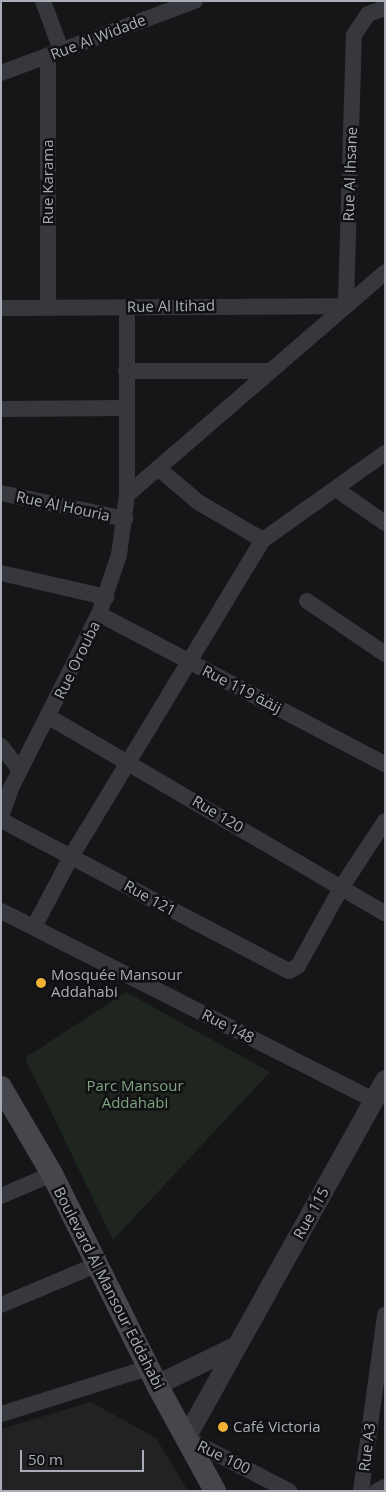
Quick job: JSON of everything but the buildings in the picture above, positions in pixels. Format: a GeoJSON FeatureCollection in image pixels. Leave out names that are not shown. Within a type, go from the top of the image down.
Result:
{"type":"FeatureCollection","features":[{"type":"Feature","properties":{"kind":"main road","name":"Boulevard Al Mansour Eddahabi"},"geometry":{"type":"LineString","coordinates":[[1,1087],[52,1174],[153,1376],[215,1491]]}},
{"type":"Feature","properties":{"kind":"street"},"geometry":{"type":"LineString","coordinates":[[43,1],[55,53]]}},
{"type":"Feature","properties":{"kind":"street","name":"Rue Al Widade"},"geometry":{"type":"LineString","coordinates":[[1,73],[195,1]]}},
{"type":"Feature","properties":{"kind":"street","name":"Rue Al Ihsane"},"geometry":{"type":"LineString","coordinates":[[343,304],[353,47],[362,20],[385,8]]}},
{"type":"Feature","properties":{"kind":"street","name":"Rue Karama"},"geometry":{"type":"LineString","coordinates":[[48,307],[55,53]]}},
{"type":"Feature","properties":{"kind":"street"},"geometry":{"type":"LineString","coordinates":[[127,495],[343,304],[383,275]]}},
{"type":"Feature","properties":{"kind":"street","name":"Rue Al Itihad"},"geometry":{"type":"LineString","coordinates":[[1,308],[343,304]]}},
{"type":"Feature","properties":{"kind":"street","name":"Rue Orouba"},"geometry":{"type":"LineString","coordinates":[[1,819],[20,770],[49,717],[106,597],[125,519],[127,495],[126,371],[128,307]]}},
{"type":"Feature","properties":{"kind":"street"},"geometry":{"type":"LineString","coordinates":[[126,371],[268,371]]}},
{"type":"Feature","properties":{"kind":"street"},"geometry":{"type":"LineString","coordinates":[[1,409],[126,408]]}},
{"type":"Feature","properties":{"kind":"street"},"geometry":{"type":"LineString","coordinates":[[34,927],[72,855],[264,540],[382,459]]}},
{"type":"Feature","properties":{"kind":"street"},"geometry":{"type":"LineString","coordinates":[[158,468],[198,502],[264,540]]}},
{"type":"Feature","properties":{"kind":"street"},"geometry":{"type":"LineString","coordinates":[[336,489],[385,523]]}},
{"type":"Feature","properties":{"kind":"street","name":"Rue Al Houria"},"geometry":{"type":"LineString","coordinates":[[1,493],[125,519]]}},
{"type":"Feature","properties":{"kind":"street"},"geometry":{"type":"LineString","coordinates":[[1,573],[106,597]]}},
{"type":"Feature","properties":{"kind":"street"},"geometry":{"type":"LineString","coordinates":[[307,601],[385,654]]}},
{"type":"Feature","properties":{"kind":"street","name":"Rue 119 زنقة"},"geometry":{"type":"LineString","coordinates":[[99,614],[385,764]]}},
{"type":"Feature","properties":{"kind":"street","name":"Rue 120"},"geometry":{"type":"LineString","coordinates":[[49,717],[130,762],[385,914]]}},
{"type":"Feature","properties":{"kind":"street"},"geometry":{"type":"LineString","coordinates":[[1,746],[20,770]]}},
{"type":"Feature","properties":{"kind":"street","name":"Rue 121"},"geometry":{"type":"LineString","coordinates":[[1,819],[72,855],[281,970],[292,971],[298,966],[341,888]]}},
{"type":"Feature","properties":{"kind":"street"},"geometry":{"type":"LineString","coordinates":[[341,888],[385,821]]}},
{"type":"Feature","properties":{"kind":"street","name":"Rue 148"},"geometry":{"type":"LineString","coordinates":[[1,911],[374,1100]]}},
{"type":"Feature","properties":{"kind":"street","name":"Rue 115"},"geometry":{"type":"LineString","coordinates":[[186,1438],[385,1080]]}},
{"type":"Feature","properties":{"kind":"street"},"geometry":{"type":"LineString","coordinates":[[1,1196],[52,1174]]}},
{"type":"Feature","properties":{"kind":"street"},"geometry":{"type":"LineString","coordinates":[[1,1305],[96,1265]]}},
{"type":"Feature","properties":{"kind":"street","name":"Rue A3"},"geometry":{"type":"LineString","coordinates":[[361,1491],[385,1315]]}},
{"type":"Feature","properties":{"kind":"street"},"geometry":{"type":"LineString","coordinates":[[1,1414],[153,1376],[237,1346]]}},
{"type":"Feature","properties":{"kind":"street","name":"Rue 100"},"geometry":{"type":"LineString","coordinates":[[186,1438],[289,1491]]}},
{"type":"Feature","properties":{"kind":"street"},"geometry":{"type":"LineString","coordinates":[[377,1491],[385,1488]]}},
{"type":"Feature","properties":{"kind":"shaded area"},"geometry":{"type":"Polygon","coordinates":[[[91,1402],[156,1438],[188,1491],[1,1491],[1,1429],[91,1402]]]}},
{"type":"Feature","properties":{"kind":"green space","name":"Parc Mansour Addahabi"},"geometry":{"type":"Polygon","coordinates":[[[126,992],[270,1072],[113,1240],[25,1058],[126,992]]]}},
{"type":"Feature","properties":{"kind":"place","name":"Mosquée Mansour Addahabi"},"geometry":{"type":"Point","coordinates":[41,983]}},
{"type":"Feature","properties":{"kind":"place","name":"Café Victoria"},"geometry":{"type":"Point","coordinates":[223,1427]}}]}
